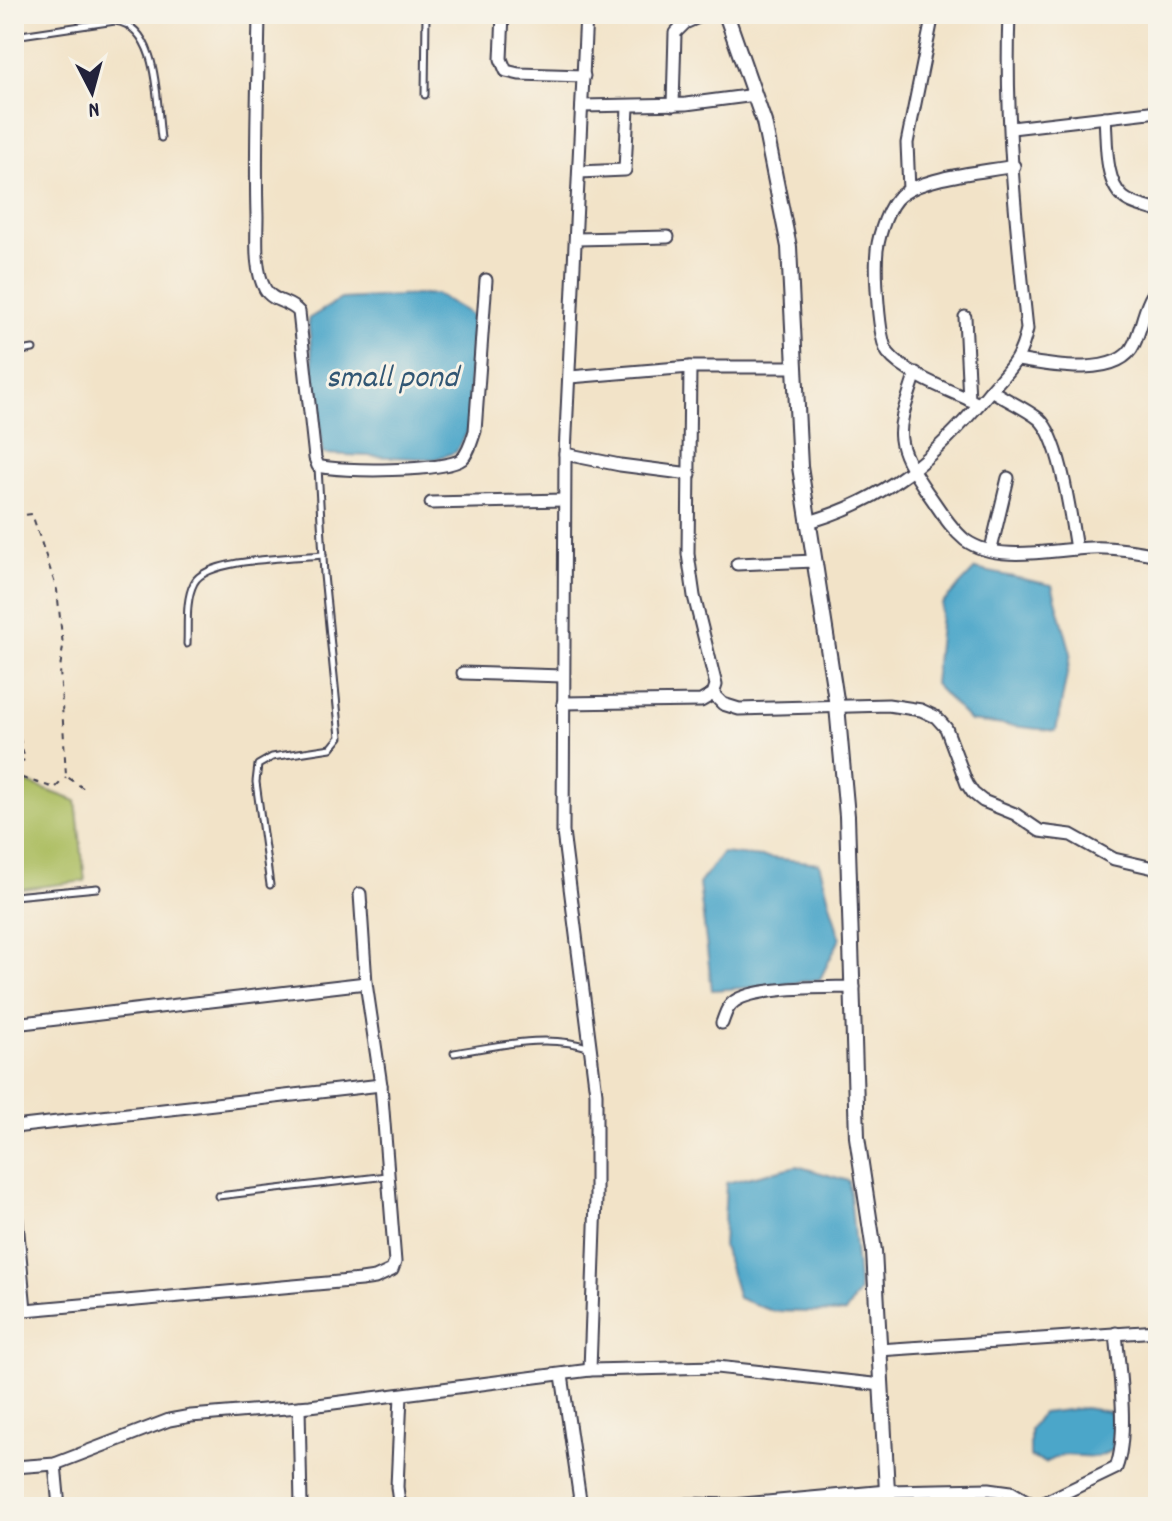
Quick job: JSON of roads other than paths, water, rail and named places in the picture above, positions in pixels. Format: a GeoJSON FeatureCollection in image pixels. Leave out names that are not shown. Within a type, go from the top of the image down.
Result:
{"type":"FeatureCollection","features":[{"type":"Feature","properties":{"kind":"street"},"geometry":{"type":"LineString","coordinates":[[259,14],[255,148],[258,257],[266,290],[271,297],[294,306],[299,312],[318,466],[340,470],[443,467],[460,461],[475,431],[486,280]]}},
{"type":"Feature","properties":{"kind":"street"},"geometry":{"type":"LineString","coordinates":[[503,14],[501,59],[506,71],[584,76]]}},
{"type":"Feature","properties":{"kind":"street"},"geometry":{"type":"LineString","coordinates":[[586,14],[565,454],[563,832],[596,1093],[590,1370]]}},
{"type":"Feature","properties":{"kind":"street"},"geometry":{"type":"LineString","coordinates":[[673,105],[675,33],[685,23],[705,14]]}},
{"type":"Feature","properties":{"kind":"street"},"geometry":{"type":"LineString","coordinates":[[726,14],[764,122],[789,247],[800,467],[837,706],[847,816],[857,1137],[874,1251],[890,1507]]}},
{"type":"Feature","properties":{"kind":"street"},"geometry":{"type":"LineString","coordinates":[[909,190],[907,143],[933,14]]}},
{"type":"Feature","properties":{"kind":"street"},"geometry":{"type":"LineString","coordinates":[[809,522],[838,514],[913,472],[974,402],[991,390],[1018,360],[1027,329],[1014,166],[1009,14]]}},
{"type":"Feature","properties":{"kind":"street"},"geometry":{"type":"LineString","coordinates":[[582,106],[673,105],[755,95]]}},
{"type":"Feature","properties":{"kind":"street"},"geometry":{"type":"LineString","coordinates":[[579,172],[625,170],[628,107]]}},
{"type":"Feature","properties":{"kind":"street"},"geometry":{"type":"LineString","coordinates":[[1012,128],[1158,111]]}},
{"type":"Feature","properties":{"kind":"street"},"geometry":{"type":"LineString","coordinates":[[1105,117],[1115,188],[1122,197],[1135,204],[1158,211]]}},
{"type":"Feature","properties":{"kind":"street"},"geometry":{"type":"LineString","coordinates":[[974,402],[916,373],[890,356],[883,344],[877,247],[897,197],[933,182],[1014,166]]}},
{"type":"Feature","properties":{"kind":"street"},"geometry":{"type":"LineString","coordinates":[[576,239],[668,237]]}},
{"type":"Feature","properties":{"kind":"street"},"geometry":{"type":"LineString","coordinates":[[1018,360],[1067,368],[1097,366],[1125,355],[1133,347],[1147,305],[1158,287]]}},
{"type":"Feature","properties":{"kind":"street"},"geometry":{"type":"LineString","coordinates":[[965,317],[974,402]]}},
{"type":"Feature","properties":{"kind":"street"},"geometry":{"type":"LineString","coordinates":[[570,377],[690,367],[794,367]]}},
{"type":"Feature","properties":{"kind":"street"},"geometry":{"type":"LineString","coordinates":[[563,703],[701,701],[713,694],[716,685],[694,596],[688,554],[690,367]]}},
{"type":"Feature","properties":{"kind":"street"},"geometry":{"type":"LineString","coordinates":[[916,373],[898,430],[902,447],[913,472],[953,529],[968,542],[1027,554],[1121,549],[1158,555]]}},
{"type":"Feature","properties":{"kind":"street"},"geometry":{"type":"LineString","coordinates":[[991,390],[1039,419],[1047,429],[1065,484],[1076,549]]}},
{"type":"Feature","properties":{"kind":"street"},"geometry":{"type":"LineString","coordinates":[[565,454],[690,474]]}},
{"type":"Feature","properties":{"kind":"street"},"geometry":{"type":"LineString","coordinates":[[991,549],[1008,478]]}},
{"type":"Feature","properties":{"kind":"street"},"geometry":{"type":"LineString","coordinates":[[431,503],[564,500]]}},
{"type":"Feature","properties":{"kind":"street"},"geometry":{"type":"LineString","coordinates":[[737,564],[815,561]]}},
{"type":"Feature","properties":{"kind":"street"},"geometry":{"type":"LineString","coordinates":[[463,673],[563,676]]}},
{"type":"Feature","properties":{"kind":"street"},"geometry":{"type":"LineString","coordinates":[[713,694],[723,704],[739,709],[888,705],[921,710],[936,717],[946,728],[967,784],[983,801],[1015,814],[1040,831],[1071,835],[1114,859],[1158,869]]}},
{"type":"Feature","properties":{"kind":"street"},"geometry":{"type":"LineString","coordinates":[[14,1189],[20,1311],[361,1280],[392,1270],[395,1262],[381,1085],[366,983],[360,894]]}},
{"type":"Feature","properties":{"kind":"street"},"geometry":{"type":"LineString","coordinates":[[14,1024],[366,983]]}},
{"type":"Feature","properties":{"kind":"street"},"geometry":{"type":"LineString","coordinates":[[722,1023],[728,1007],[743,997],[791,989],[854,987]]}},
{"type":"Feature","properties":{"kind":"street"},"geometry":{"type":"LineString","coordinates":[[14,1127],[381,1085]]}},
{"type":"Feature","properties":{"kind":"street"},"geometry":{"type":"LineString","coordinates":[[879,1350],[1158,1331]]}},
{"type":"Feature","properties":{"kind":"street"},"geometry":{"type":"LineString","coordinates":[[687,1504],[803,1503],[887,1491],[989,1489],[1011,1492],[1035,1507],[1116,1468],[1120,1456],[1121,1396],[1116,1333]]}},
{"type":"Feature","properties":{"kind":"street"},"geometry":{"type":"LineString","coordinates":[[14,1467],[55,1464],[169,1420],[401,1395],[590,1370],[717,1367],[882,1385]]}},
{"type":"Feature","properties":{"kind":"street"},"geometry":{"type":"LineString","coordinates":[[562,1375],[581,1507]]}},
{"type":"Feature","properties":{"kind":"street"},"geometry":{"type":"LineString","coordinates":[[401,1395],[397,1487],[399,1502],[407,1507]]}},
{"type":"Feature","properties":{"kind":"street"},"geometry":{"type":"LineString","coordinates":[[299,1407],[301,1506]]}},
{"type":"Feature","properties":{"kind":"street"},"geometry":{"type":"LineString","coordinates":[[55,1464],[59,1507]]}},
{"type":"Feature","properties":{"kind":"lane"},"geometry":{"type":"LineString","coordinates":[[425,95],[426,14]]}},
{"type":"Feature","properties":{"kind":"lane"},"geometry":{"type":"LineString","coordinates":[[14,36],[115,21],[133,27],[146,43],[151,59],[161,138]]}},
{"type":"Feature","properties":{"kind":"lane"},"geometry":{"type":"LineString","coordinates":[[14,352],[33,349]]}},
{"type":"Feature","properties":{"kind":"lane"},"geometry":{"type":"LineString","coordinates":[[270,885],[256,782],[258,765],[272,757],[331,748],[340,737],[318,466]]}},
{"type":"Feature","properties":{"kind":"lane"},"geometry":{"type":"LineString","coordinates":[[187,644],[192,589],[201,573],[226,565],[323,555]]}},
{"type":"Feature","properties":{"kind":"lane"},"geometry":{"type":"LineString","coordinates":[[14,896],[97,888]]}},
{"type":"Feature","properties":{"kind":"lane"},"geometry":{"type":"LineString","coordinates":[[454,1053],[546,1040],[571,1041],[592,1048]]}},
{"type":"Feature","properties":{"kind":"lane"},"geometry":{"type":"LineString","coordinates":[[218,1196],[388,1176]]}},
{"type":"Feature","properties":{"kind":"water","name":"small pond"},"geometry":{"type":"Polygon","coordinates":[[[436,294],[472,315],[468,431],[456,452],[435,459],[323,454],[308,319],[341,299],[436,294]]]}},
{"type":"Feature","properties":{"kind":"water"},"geometry":{"type":"Polygon","coordinates":[[[975,569],[1052,585],[1071,653],[1056,731],[970,721],[934,684],[942,604],[975,569]]]}},
{"type":"Feature","properties":{"kind":"water"},"geometry":{"type":"Polygon","coordinates":[[[722,853],[819,863],[840,939],[820,979],[712,990],[699,884],[722,853]]]}},
{"type":"Feature","properties":{"kind":"water"},"geometry":{"type":"Polygon","coordinates":[[[797,1166],[849,1181],[859,1292],[845,1313],[772,1311],[738,1298],[723,1246],[726,1183],[797,1166]]]}},
{"type":"Feature","properties":{"kind":"water"},"geometry":{"type":"Polygon","coordinates":[[[1084,1408],[1110,1412],[1113,1450],[1097,1457],[1062,1455],[1045,1463],[1030,1457],[1030,1429],[1042,1413],[1084,1408]]]}}]}
